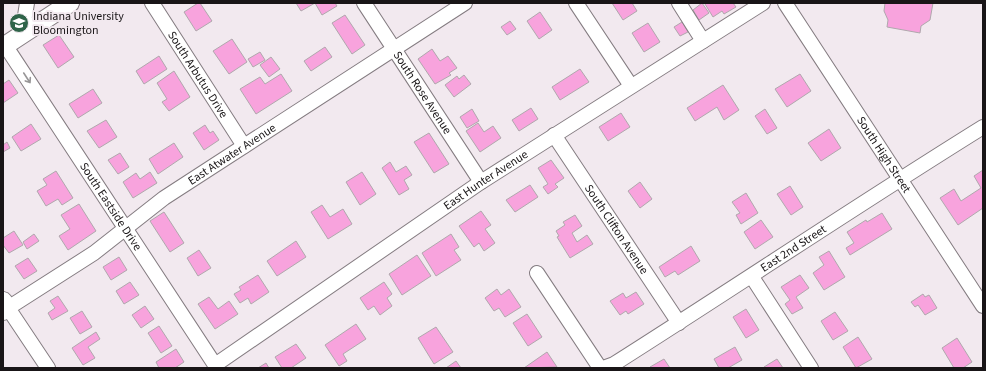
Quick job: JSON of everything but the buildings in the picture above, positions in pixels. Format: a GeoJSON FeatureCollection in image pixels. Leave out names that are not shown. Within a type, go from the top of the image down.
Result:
{"type":"FeatureCollection","features":[{"type":"Feature","properties":{"kind":"main road"},"geometry":{"type":"LineString","coordinates":[[4,46],[70,3]]}},
{"type":"Feature","properties":{"kind":"street"},"geometry":{"type":"LineString","coordinates":[[22,35],[28,3]]}},
{"type":"Feature","properties":{"kind":"street","name":"South Arbutus Drive"},"geometry":{"type":"LineString","coordinates":[[152,3],[244,146]]}},
{"type":"Feature","properties":{"kind":"street","name":"South Rose Avenue"},"geometry":{"type":"LineString","coordinates":[[364,3],[481,182]]}},
{"type":"Feature","properties":{"kind":"street","name":"East Atwater Avenue"},"geometry":{"type":"LineString","coordinates":[[4,306],[94,253],[164,198],[465,3]]}},
{"type":"Feature","properties":{"kind":"street"},"geometry":{"type":"LineString","coordinates":[[576,3],[631,86]]}},
{"type":"Feature","properties":{"kind":"street"},"geometry":{"type":"LineString","coordinates":[[679,3],[703,40]]}},
{"type":"Feature","properties":{"kind":"street","name":"East Hunter Avenue"},"geometry":{"type":"LineString","coordinates":[[216,367],[481,182],[763,3]]}},
{"type":"Feature","properties":{"kind":"street","name":"South High Street"},"geometry":{"type":"LineString","coordinates":[[785,3],[983,306]]}},
{"type":"Feature","properties":{"kind":"street","name":"South Eastside Drive"},"geometry":{"type":"LineString","coordinates":[[4,46],[216,367]]}},
{"type":"Feature","properties":{"kind":"street","name":"East 2nd Street"},"geometry":{"type":"LineString","coordinates":[[601,368],[614,364],[752,277],[900,178],[983,127]]}},
{"type":"Feature","properties":{"kind":"street","name":"South Clifton Avenue"},"geometry":{"type":"LineString","coordinates":[[554,135],[679,323]]}},
{"type":"Feature","properties":{"kind":"street"},"geometry":{"type":"LineString","coordinates":[[537,273],[601,368]]}},
{"type":"Feature","properties":{"kind":"street"},"geometry":{"type":"LineString","coordinates":[[752,277],[811,368]]}},
{"type":"Feature","properties":{"kind":"street"},"geometry":{"type":"LineString","coordinates":[[4,306],[48,368]]}},
{"type":"Feature","properties":{"kind":"place","name":"Indiana University Bloomington"},"geometry":{"type":"Point","coordinates":[19,23]}}]}
